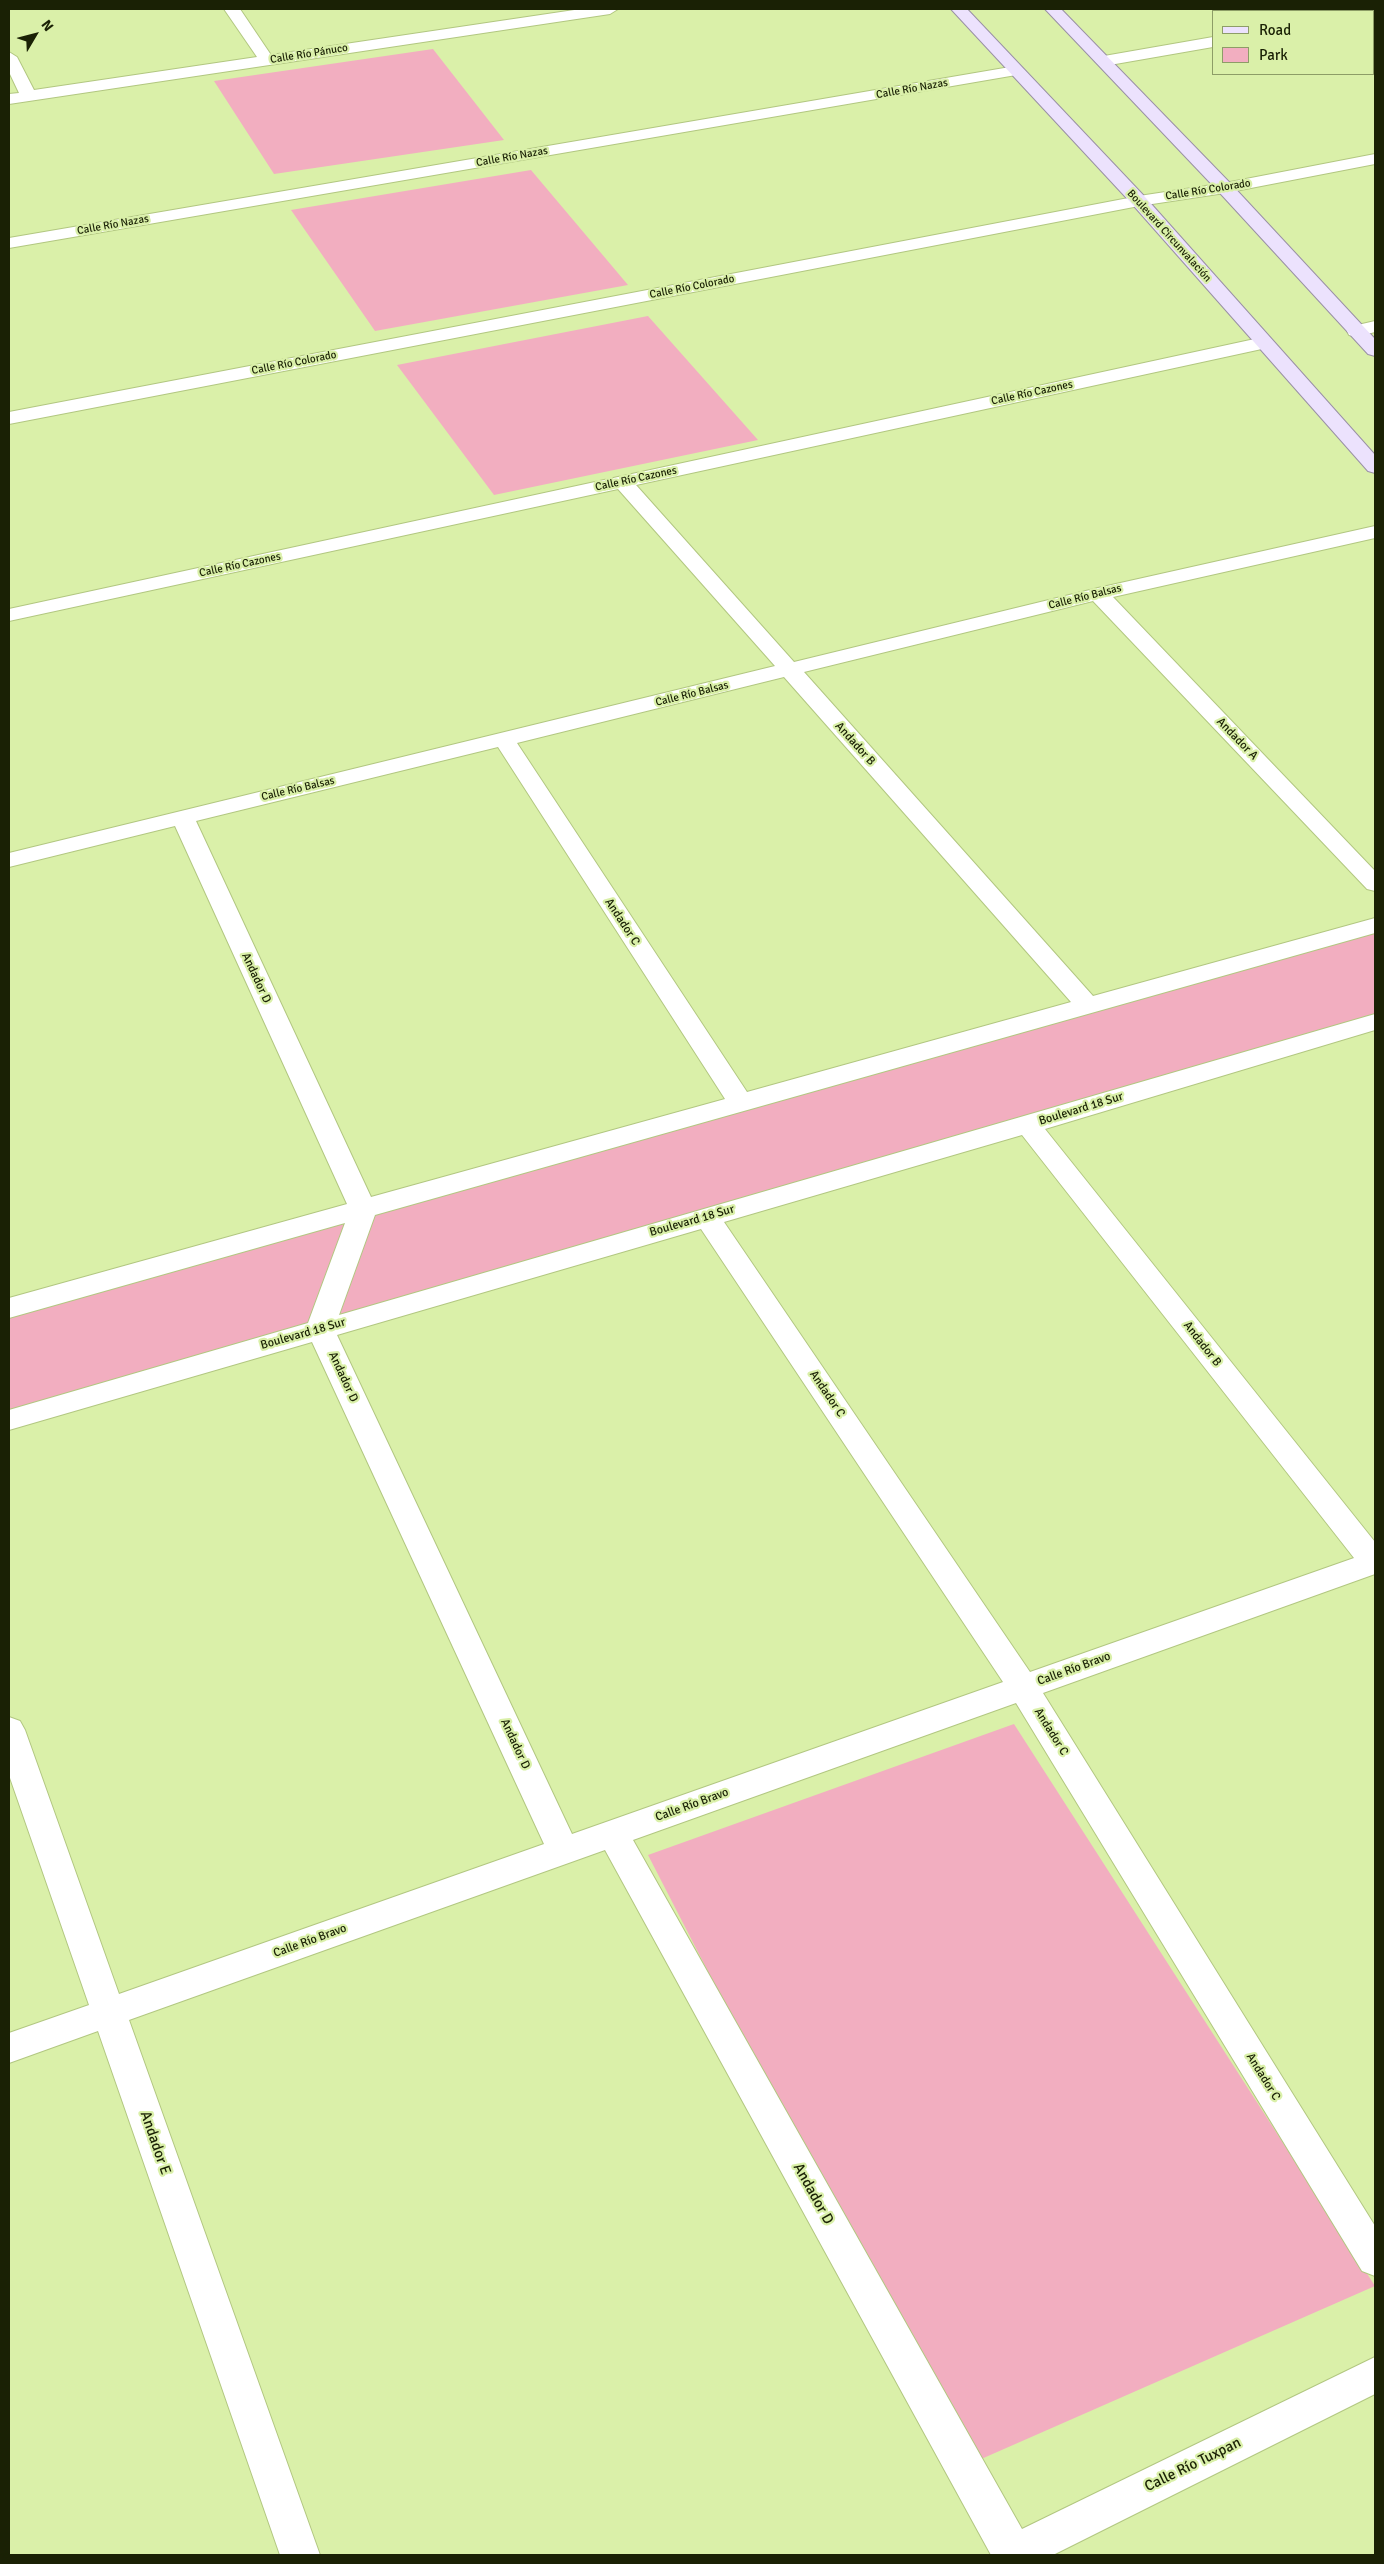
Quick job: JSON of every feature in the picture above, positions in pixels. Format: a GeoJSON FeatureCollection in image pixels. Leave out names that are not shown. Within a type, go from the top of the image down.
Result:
{"type":"FeatureCollection","features":[{"type":"Feature","properties":{"kind":"main road","name":"Boulevard Circunvalación"},"geometry":{"type":"LineString","coordinates":[[959,9],[1138,201],[1375,467]]}},
{"type":"Feature","properties":{"kind":"main road"},"geometry":{"type":"LineString","coordinates":[[1053,9],[1225,188],[1375,350]]}},
{"type":"Feature","properties":{"kind":"street"},"geometry":{"type":"LineString","coordinates":[[232,9],[267,60]]}},
{"type":"Feature","properties":{"kind":"street","name":"Calle Río Pánuco"},"geometry":{"type":"LineString","coordinates":[[9,99],[267,60],[492,20],[610,9]]}},
{"type":"Feature","properties":{"kind":"street"},"geometry":{"type":"LineString","coordinates":[[1104,61],[1212,42]]}},
{"type":"Feature","properties":{"kind":"street"},"geometry":{"type":"LineString","coordinates":[[9,57],[29,96]]}},
{"type":"Feature","properties":{"kind":"street","name":"Calle Río Nazas"},"geometry":{"type":"LineString","coordinates":[[9,243],[1016,71]]}},
{"type":"Feature","properties":{"kind":"street","name":"Calle Río Colorado"},"geometry":{"type":"LineString","coordinates":[[9,418],[1138,201],[1225,188],[1375,159]]}},
{"type":"Feature","properties":{"kind":"street"},"geometry":{"type":"LineString","coordinates":[[1356,331],[1375,327]]}},
{"type":"Feature","properties":{"kind":"street","name":"Calle Río Cazones"},"geometry":{"type":"LineString","coordinates":[[9,615],[1264,343]]}},
{"type":"Feature","properties":{"kind":"street","name":"Andador B"},"geometry":{"type":"LineString","coordinates":[[623,482],[1087,1006]]}},
{"type":"Feature","properties":{"kind":"street","name":"Calle Río Balsas"},"geometry":{"type":"LineString","coordinates":[[9,860],[1098,594],[1375,532]]}},
{"type":"Feature","properties":{"kind":"street","name":"Andador A"},"geometry":{"type":"LineString","coordinates":[[1098,594],[1375,884]]}},
{"type":"Feature","properties":{"kind":"street","name":"Andador C"},"geometry":{"type":"LineString","coordinates":[[504,740],[741,1103]]}},
{"type":"Feature","properties":{"kind":"street","name":"Andador D"},"geometry":{"type":"LineString","coordinates":[[182,817],[363,1210]]}},
{"type":"Feature","properties":{"kind":"street"},"geometry":{"type":"LineString","coordinates":[[9,1308],[1375,925]]}},
{"type":"Feature","properties":{"kind":"street","name":"Boulevard 18 Sur"},"geometry":{"type":"LineString","coordinates":[[9,1420],[707,1216],[1028,1125],[1375,1022]]}},
{"type":"Feature","properties":{"kind":"street","name":"Andador B"},"geometry":{"type":"LineString","coordinates":[[1028,1125],[1375,1562]]}},
{"type":"Feature","properties":{"kind":"street"},"geometry":{"type":"LineString","coordinates":[[320,1329],[363,1210]]}},
{"type":"Feature","properties":{"kind":"street","name":"Andador C"},"geometry":{"type":"LineString","coordinates":[[707,1216],[1023,1687],[1375,2259]]}},
{"type":"Feature","properties":{"kind":"street","name":"Andador D"},"geometry":{"type":"LineString","coordinates":[[320,1329],[564,1851]]}},
{"type":"Feature","properties":{"kind":"street","name":"Calle Río Bravo"},"geometry":{"type":"LineString","coordinates":[[9,2048],[1375,1562]]}},
{"type":"Feature","properties":{"kind":"street","name":"Andador E"},"geometry":{"type":"LineString","coordinates":[[9,1730],[300,2555]]}},
{"type":"Feature","properties":{"kind":"street","name":"Andador D"},"geometry":{"type":"LineString","coordinates":[[613,1834],[1012,2554]]}},
{"type":"Feature","properties":{"kind":"street","name":"Calle Río Tuxpan"},"geometry":{"type":"LineString","coordinates":[[1012,2554],[1375,2375]]}},
{"type":"Feature","properties":{"kind":"green space"},"geometry":{"type":"Polygon","coordinates":[[[433,49],[504,140],[274,174],[214,81],[433,49]]]}},
{"type":"Feature","properties":{"kind":"green space"},"geometry":{"type":"Polygon","coordinates":[[[531,170],[628,285],[375,331],[291,210],[531,170]]]}},
{"type":"Feature","properties":{"kind":"green space"},"geometry":{"type":"Polygon","coordinates":[[[648,316],[758,440],[494,495],[397,365],[648,316]]]}},
{"type":"Feature","properties":{"kind":"green space"},"geometry":{"type":"Polygon","coordinates":[[[1375,924],[1375,1023],[9,1420],[9,1309],[1375,924]]]}},
{"type":"Feature","properties":{"kind":"green space"},"geometry":{"type":"Polygon","coordinates":[[[1014,1724],[1375,2286],[963,2467],[648,1855],[1014,1724]]]}}]}
